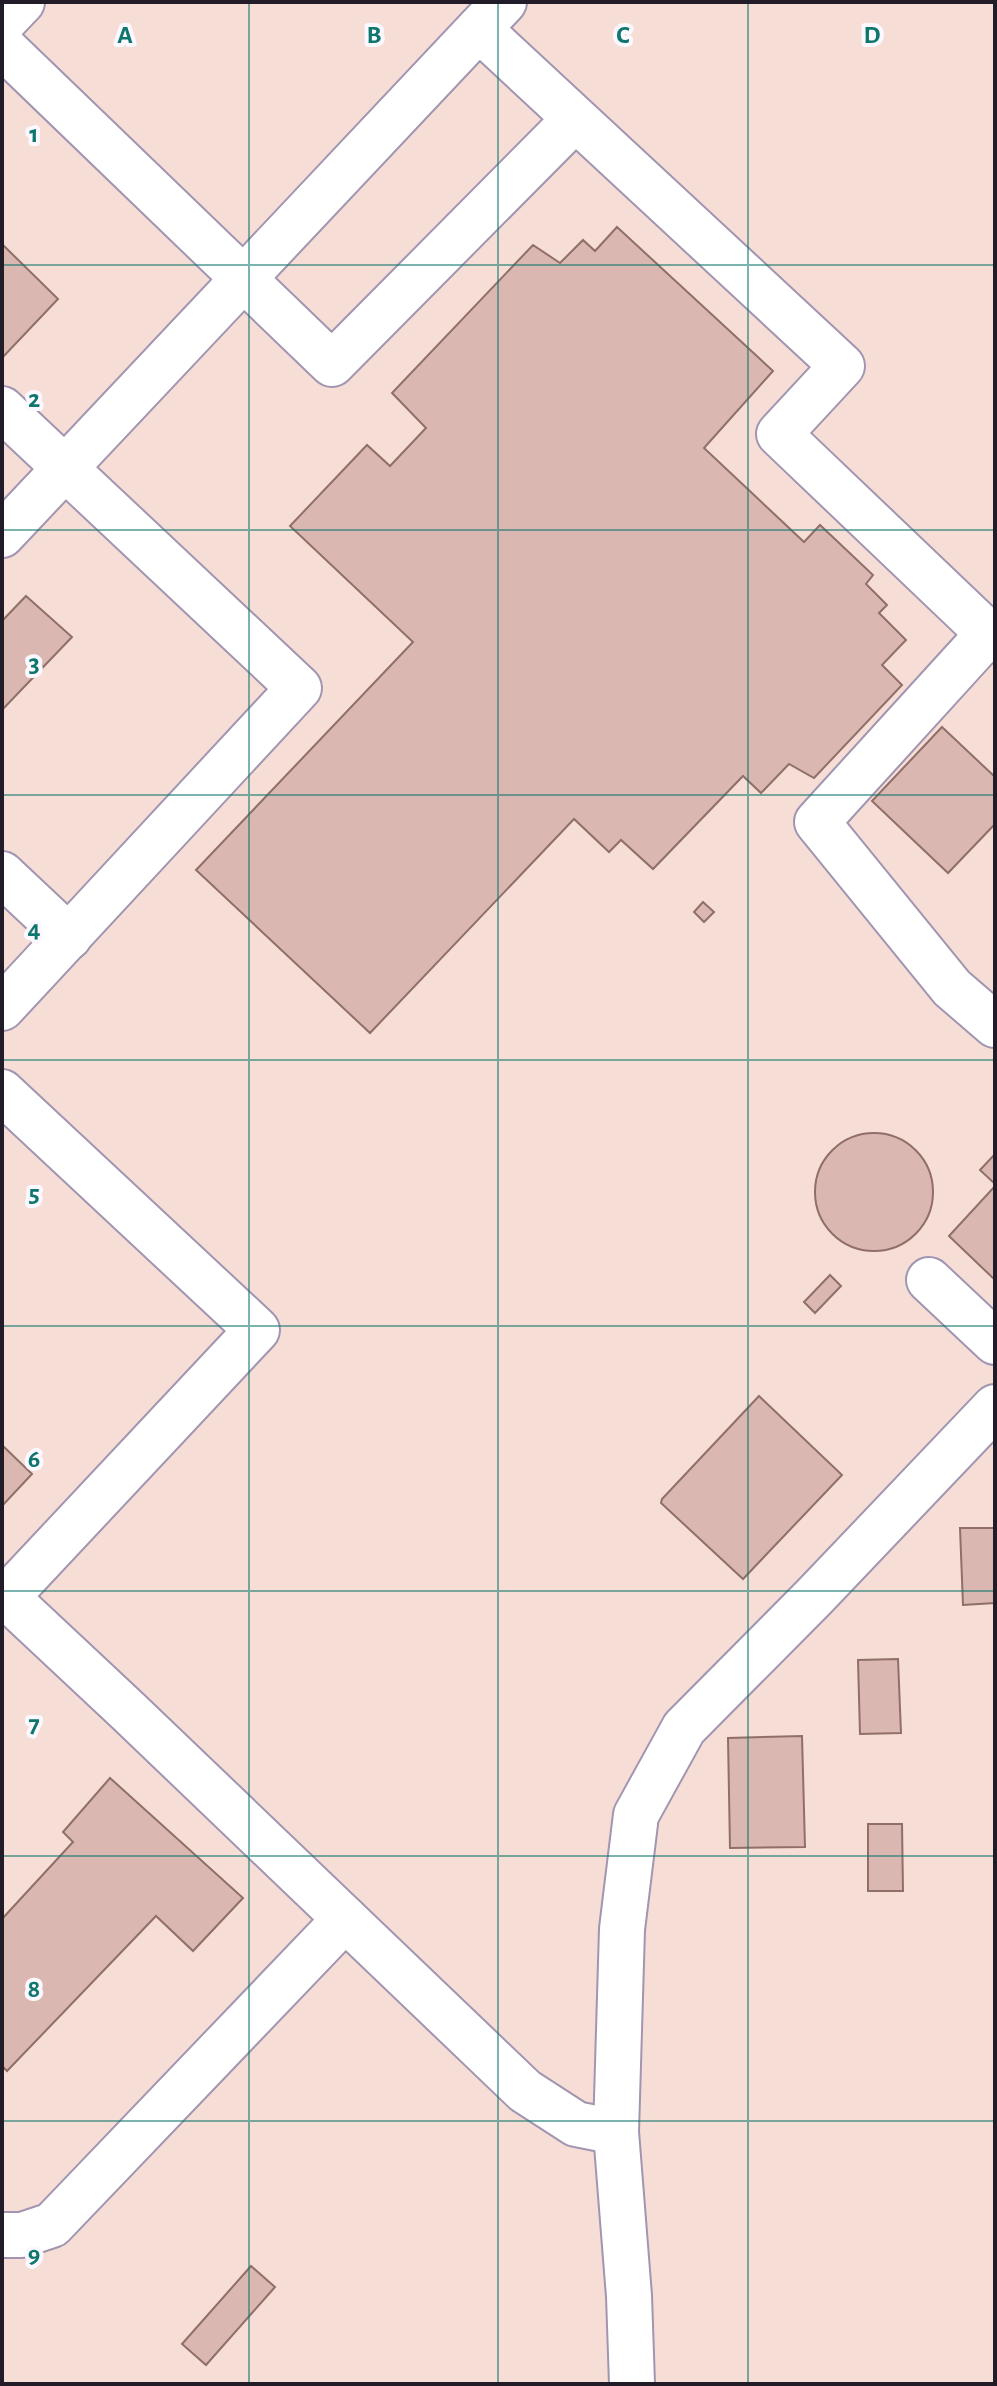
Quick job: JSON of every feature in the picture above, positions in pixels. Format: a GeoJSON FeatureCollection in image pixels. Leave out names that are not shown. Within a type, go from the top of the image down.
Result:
{"type":"FeatureCollection","features":[{"type":"Feature","properties":{"kind":"lane"},"geometry":{"type":"LineString","coordinates":[[2,23],[22,2]]}},
{"type":"Feature","properties":{"kind":"lane"},"geometry":{"type":"LineString","coordinates":[[2,535],[492,16],[575,119],[842,366],[779,434],[992,636],[817,822],[952,988],[995,1025]]}},
{"type":"Feature","properties":{"kind":"lane"},"geometry":{"type":"LineString","coordinates":[[2,46],[332,364],[575,119]]}},
{"type":"Feature","properties":{"kind":"lane"},"geometry":{"type":"LineString","coordinates":[[2,409],[299,688],[2,1008]]}},
{"type":"Feature","properties":{"kind":"lane"},"geometry":{"type":"LineString","coordinates":[[2,874],[69,937]]}},
{"type":"Feature","properties":{"kind":"lane"},"geometry":{"type":"LineString","coordinates":[[2,1092],[257,1330],[3,1598],[525,2091],[576,2124],[616,2132]]}},
{"type":"Feature","properties":{"kind":"lane"},"geometry":{"type":"LineString","coordinates":[[929,1280],[995,1342]]}},
{"type":"Feature","properties":{"kind":"lane"},"geometry":{"type":"LineString","coordinates":[[632,2384],[629,2296],[616,2132],[622,1929],[636,1815],[684,1728],[995,1407]]}},
{"type":"Feature","properties":{"kind":"lane"},"geometry":{"type":"LineString","coordinates":[[2,2235],[22,2235],[52,2225],[345,1919]]}},
{"type":"Feature","properties":{"kind":"shaded area"},"geometry":{"type":"Polygon","coordinates":[[[2,2],[995,2],[995,2384],[2,2384],[2,2]]]}},
{"type":"Feature","properties":{"kind":"building"},"geometry":{"type":"Polygon","coordinates":[[[617,227],[773,371],[704,448],[804,542],[820,525],[873,575],[866,584],[887,605],[879,613],[906,640],[882,665],[902,685],[814,778],[789,764],[761,793],[743,776],[653,869],[621,840],[609,852],[574,819],[370,1033],[196,870],[413,642],[290,526],[367,445],[390,466],[426,428],[392,393],[533,245],[560,263],[583,240],[595,251],[617,227]]]}},
{"type":"Feature","properties":{"kind":"building"},"geometry":{"type":"Polygon","coordinates":[[[2,244],[58,299],[2,358],[2,244]]]}},
{"type":"Feature","properties":{"kind":"building"},"geometry":{"type":"Polygon","coordinates":[[[26,596],[72,637],[2,710],[2,621],[26,596]]]}},
{"type":"Feature","properties":{"kind":"building"},"geometry":{"type":"Polygon","coordinates":[[[942,727],[995,777],[995,824],[948,873],[872,801],[942,727]]]}},
{"type":"Feature","properties":{"kind":"building"},"geometry":{"type":"Polygon","coordinates":[[[703,902],[714,912],[704,922],[694,912],[703,902]]]}},
{"type":"Feature","properties":{"kind":"building"},"geometry":{"type":"Polygon","coordinates":[[[874,1133],[897,1137],[916,1150],[929,1169],[933,1192],[929,1215],[916,1234],[897,1247],[874,1251],[851,1247],[832,1234],[819,1215],[815,1192],[819,1169],[832,1150],[851,1137],[874,1133]]]}},
{"type":"Feature","properties":{"kind":"building"},"geometry":{"type":"Polygon","coordinates":[[[995,1154],[995,1184],[980,1170],[995,1154]]]}},
{"type":"Feature","properties":{"kind":"building"},"geometry":{"type":"Polygon","coordinates":[[[995,1186],[995,1280],[949,1236],[995,1186]]]}},
{"type":"Feature","properties":{"kind":"building"},"geometry":{"type":"Polygon","coordinates":[[[830,1275],[841,1286],[815,1313],[804,1302],[830,1275]]]}},
{"type":"Feature","properties":{"kind":"building"},"geometry":{"type":"Polygon","coordinates":[[[759,1396],[842,1475],[743,1579],[661,1503],[759,1396]]]}},
{"type":"Feature","properties":{"kind":"building"},"geometry":{"type":"Polygon","coordinates":[[[2,1445],[32,1474],[2,1506],[2,1445]]]}},
{"type":"Feature","properties":{"kind":"building"},"geometry":{"type":"Polygon","coordinates":[[[960,1528],[995,1528],[995,1603],[963,1605],[960,1528]]]}},
{"type":"Feature","properties":{"kind":"building"},"geometry":{"type":"Polygon","coordinates":[[[898,1659],[901,1733],[860,1734],[858,1660],[898,1659]]]}},
{"type":"Feature","properties":{"kind":"building"},"geometry":{"type":"Polygon","coordinates":[[[802,1736],[805,1847],[730,1848],[728,1738],[802,1736]]]}},
{"type":"Feature","properties":{"kind":"building"},"geometry":{"type":"Polygon","coordinates":[[[110,1778],[243,1898],[193,1951],[156,1916],[7,2071],[2,2066],[2,1919],[73,1842],[63,1832],[110,1778]]]}},
{"type":"Feature","properties":{"kind":"building"},"geometry":{"type":"Polygon","coordinates":[[[868,1824],[902,1824],[903,1891],[868,1891],[868,1824]]]}},
{"type":"Feature","properties":{"kind":"building"},"geometry":{"type":"Polygon","coordinates":[[[251,2266],[275,2287],[206,2365],[182,2344],[251,2266]]]}}]}
